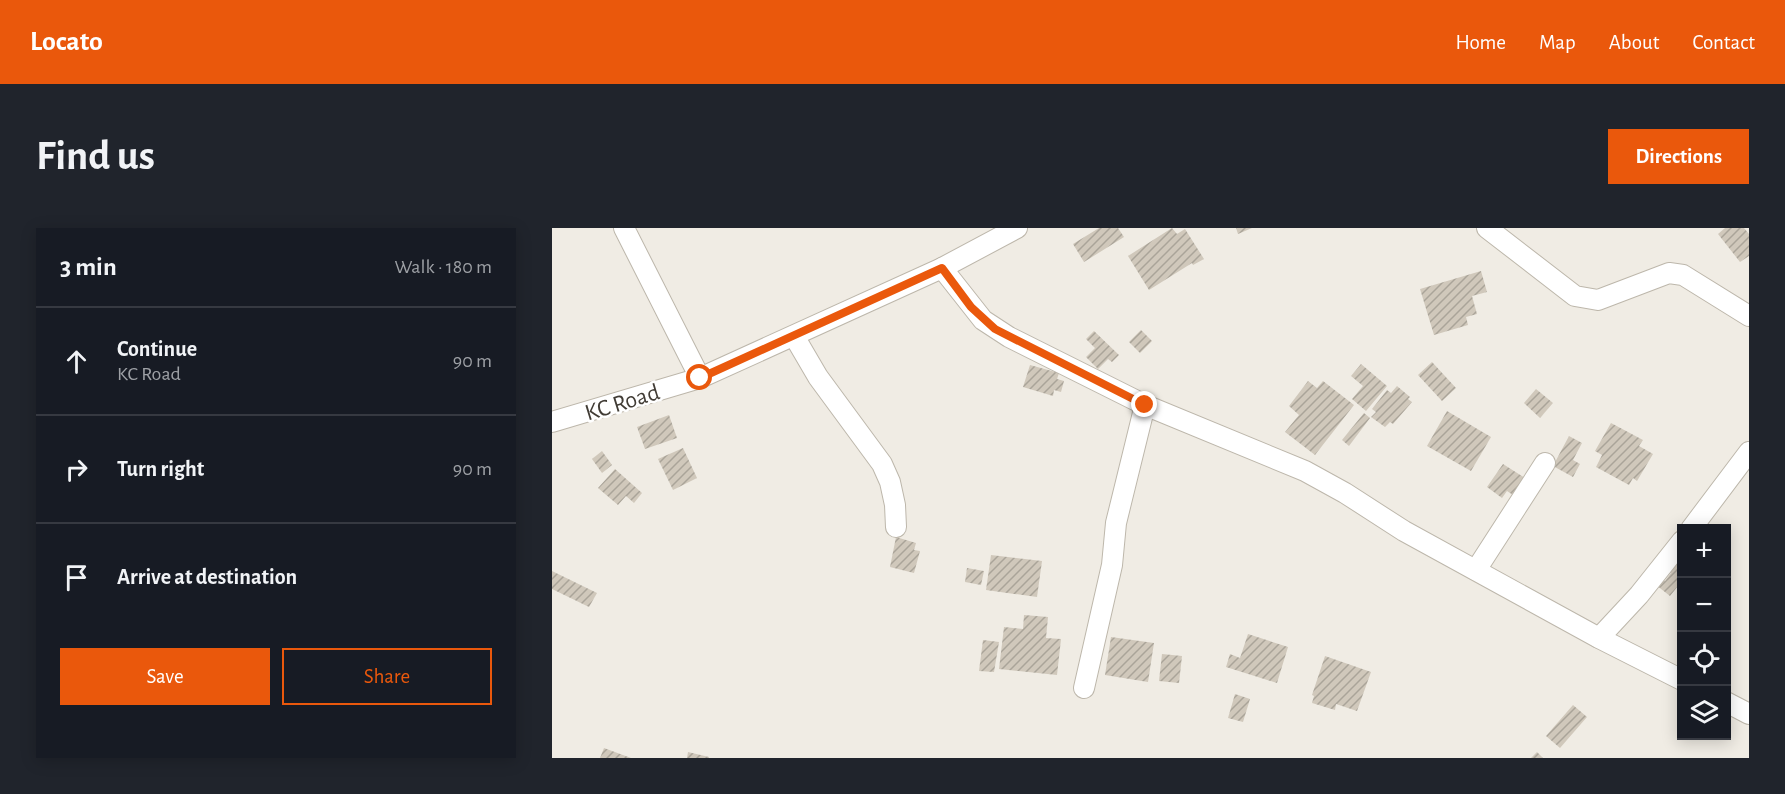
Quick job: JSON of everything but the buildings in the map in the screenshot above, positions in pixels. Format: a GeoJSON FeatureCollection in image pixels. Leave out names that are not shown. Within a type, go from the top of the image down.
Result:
{"type":"FeatureCollection","features":[{"type":"Feature","properties":{"kind":"street"},"geometry":{"type":"LineString","coordinates":[[624,228],[700,378]]}},
{"type":"Feature","properties":{"kind":"street","name":"KC Road"},"geometry":{"type":"LineString","coordinates":[[552,422],[700,378],[942,268],[1017,228]]}},
{"type":"Feature","properties":{"kind":"street"},"geometry":{"type":"LineString","coordinates":[[1487,228],[1575,296],[1598,300],[1669,273],[1683,275],[1749,316]]}},
{"type":"Feature","properties":{"kind":"street"},"geometry":{"type":"LineString","coordinates":[[942,268],[971,307],[995,329],[1145,405],[1305,471],[1345,493],[1404,531],[1599,638],[1677,677]]}},
{"type":"Feature","properties":{"kind":"street"},"geometry":{"type":"LineString","coordinates":[[794,336],[818,377],[882,464],[890,482],[895,505],[896,527]]}},
{"type":"Feature","properties":{"kind":"street"},"geometry":{"type":"LineString","coordinates":[[1084,688],[1112,565],[1116,524],[1145,405]]}},
{"type":"Feature","properties":{"kind":"street"},"geometry":{"type":"LineString","coordinates":[[1694,524],[1749,452]]}},
{"type":"Feature","properties":{"kind":"street"},"geometry":{"type":"LineString","coordinates":[[1476,570],[1545,463]]}},
{"type":"Feature","properties":{"kind":"street"},"geometry":{"type":"LineString","coordinates":[[1599,638],[1640,596],[1677,548]]}},
{"type":"Feature","properties":{"kind":"street"},"geometry":{"type":"LineString","coordinates":[[1731,705],[1749,714]]}},
{"type":"Feature","properties":{"kind":"route"},"geometry":{"type":"LineString","coordinates":[[700,378],[942,268],[971,307],[995,329],[1145,405]]}}]}
